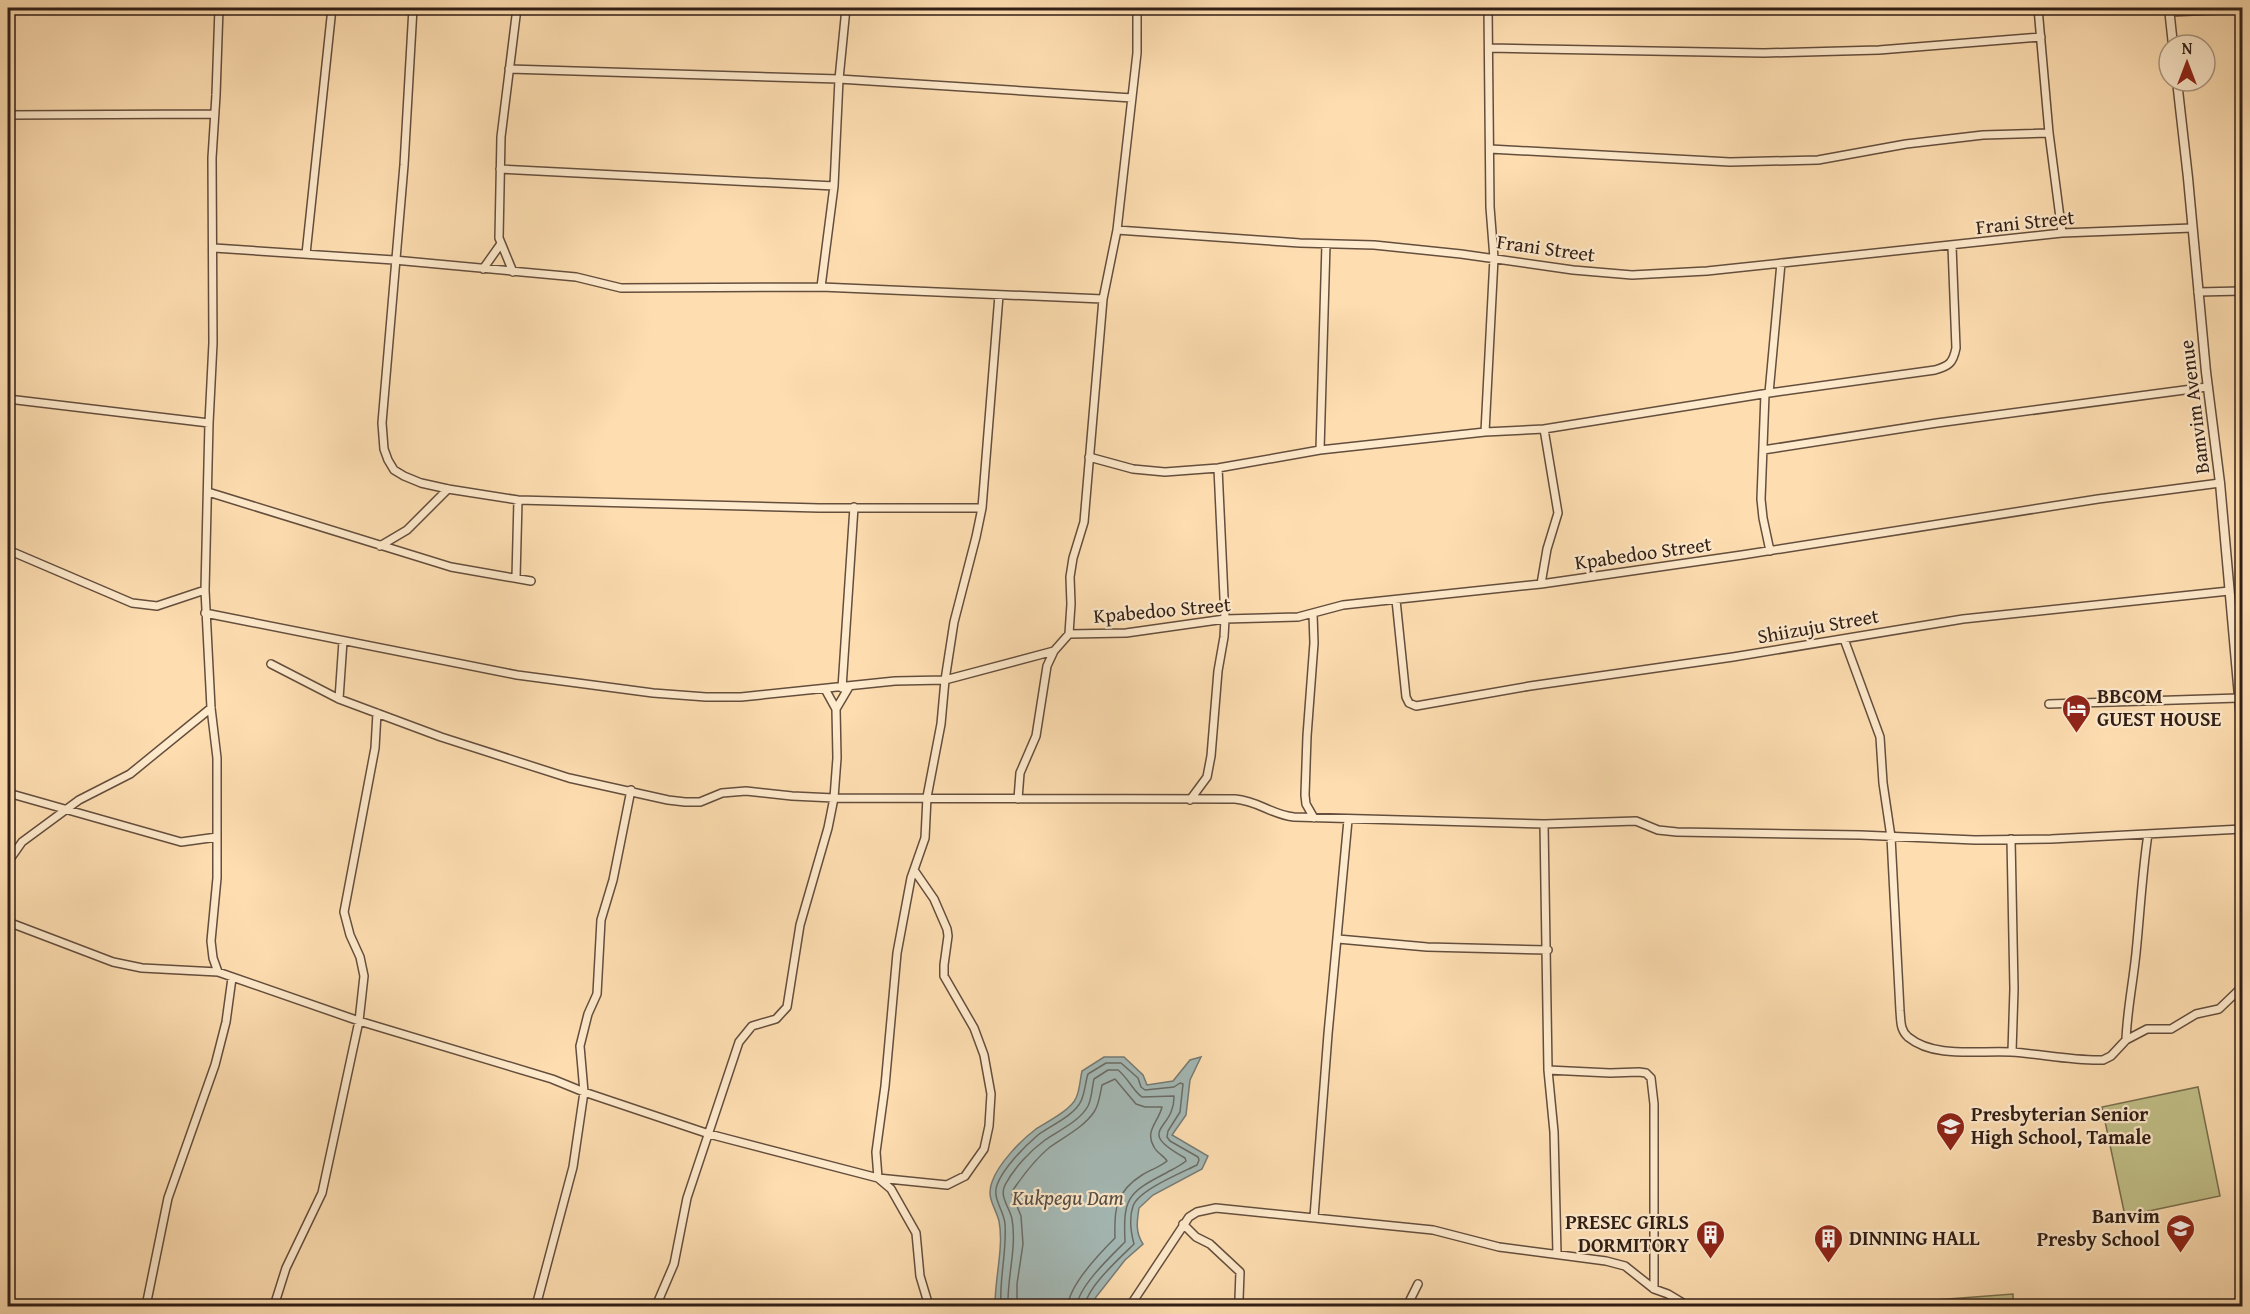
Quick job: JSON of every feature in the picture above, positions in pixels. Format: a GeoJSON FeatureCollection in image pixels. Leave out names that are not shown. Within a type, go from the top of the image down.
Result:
{"type":"FeatureCollection","features":[{"type":"Feature","properties":{"kind":"street"},"geometry":{"type":"LineString","coordinates":[[218,972],[211,941],[217,878],[217,758],[211,708],[205,590],[213,343],[212,158],[219,8]]}},
{"type":"Feature","properties":{"kind":"street"},"geometry":{"type":"LineString","coordinates":[[306,254],[332,8]]}},
{"type":"Feature","properties":{"kind":"street"},"geometry":{"type":"LineString","coordinates":[[413,8],[404,165],[394,260],[382,423],[384,449],[394,470],[421,483],[518,500],[671,505],[982,508]]}},
{"type":"Feature","properties":{"kind":"street"},"geometry":{"type":"LineString","coordinates":[[513,272],[500,245],[500,169],[501,137],[518,8]]}},
{"type":"Feature","properties":{"kind":"street"},"geometry":{"type":"LineString","coordinates":[[821,287],[834,186],[839,79],[846,8]]}},
{"type":"Feature","properties":{"kind":"street"},"geometry":{"type":"LineString","coordinates":[[1018,799],[1020,773],[1033,745],[1044,680],[1054,651],[1069,634],[1070,577],[1084,522],[1103,299],[1117,230],[1137,53],[1137,8]]}},
{"type":"Feature","properties":{"kind":"street"},"geometry":{"type":"LineString","coordinates":[[1485,432],[1494,258],[1490,207],[1488,8]]}},
{"type":"Feature","properties":{"kind":"street"},"geometry":{"type":"LineString","coordinates":[[2038,8],[2049,133],[2062,233]]}},
{"type":"Feature","properties":{"kind":"street"},"geometry":{"type":"LineString","coordinates":[[2172,33],[2169,10],[2242,9]]}},
{"type":"Feature","properties":{"kind":"street"},"geometry":{"type":"LineString","coordinates":[[1489,48],[1764,53],[1880,50],[2041,37]]}},
{"type":"Feature","properties":{"kind":"street"},"geometry":{"type":"LineString","coordinates":[[509,69],[839,79],[1132,98]]}},
{"type":"Feature","properties":{"kind":"street","name":"Bamvim Avenue"},"geometry":{"type":"LineString","coordinates":[[2177,93],[2207,387],[2220,483],[2242,730]]}},
{"type":"Feature","properties":{"kind":"street"},"geometry":{"type":"LineString","coordinates":[[8,115],[214,114]]}},
{"type":"Feature","properties":{"kind":"street"},"geometry":{"type":"LineString","coordinates":[[1490,148],[1730,162],[1818,159],[1906,144],[1983,135],[2049,133]]}},
{"type":"Feature","properties":{"kind":"street"},"geometry":{"type":"LineString","coordinates":[[500,169],[834,186]]}},
{"type":"Feature","properties":{"kind":"street","name":"Frani Street"},"geometry":{"type":"LineString","coordinates":[[1117,230],[1374,245],[1494,258],[1573,270],[1632,274],[1707,271],[2062,233],[2192,228]]}},
{"type":"Feature","properties":{"kind":"street"},"geometry":{"type":"LineString","coordinates":[[1320,450],[1326,244]]}},
{"type":"Feature","properties":{"kind":"street"},"geometry":{"type":"LineString","coordinates":[[483,268],[500,245]]}},
{"type":"Feature","properties":{"kind":"street"},"geometry":{"type":"LineString","coordinates":[[1089,457],[1133,470],[1165,472],[1218,468],[1320,450],[1485,432],[1545,429],[1767,393],[1935,370],[1948,366],[1954,361],[1956,348],[1952,246]]}},
{"type":"Feature","properties":{"kind":"street"},"geometry":{"type":"LineString","coordinates":[[214,248],[394,260],[576,277],[621,288],[821,287],[1103,299]]}},
{"type":"Feature","properties":{"kind":"street"},"geometry":{"type":"LineString","coordinates":[[1770,551],[1763,518],[1763,450],[1782,263]]}},
{"type":"Feature","properties":{"kind":"street"},"geometry":{"type":"LineString","coordinates":[[2198,292],[2242,291]]}},
{"type":"Feature","properties":{"kind":"street"},"geometry":{"type":"LineString","coordinates":[[929,1306],[920,1276],[916,1233],[891,1189],[878,1178],[876,1152],[885,1086],[897,953],[914,870],[925,838],[927,797],[941,724],[954,622],[982,508],[999,295]]}},
{"type":"Feature","properties":{"kind":"street"},"geometry":{"type":"LineString","coordinates":[[1763,450],[1937,423],[2207,387]]}},
{"type":"Feature","properties":{"kind":"street"},"geometry":{"type":"LineString","coordinates":[[8,399],[209,423]]}},
{"type":"Feature","properties":{"kind":"street"},"geometry":{"type":"LineString","coordinates":[[1541,584],[1547,549],[1558,513],[1545,429]]}},
{"type":"Feature","properties":{"kind":"street"},"geometry":{"type":"LineString","coordinates":[[1190,800],[1207,777],[1225,619],[1218,468]]}},
{"type":"Feature","properties":{"kind":"street","name":"Kpabedoo Street"},"geometry":{"type":"LineString","coordinates":[[1069,634],[1126,633],[1225,619],[1313,614],[1343,605],[1541,584],[1770,551],[2098,499],[2220,483]]}},
{"type":"Feature","properties":{"kind":"street"},"geometry":{"type":"LineString","coordinates":[[380,546],[407,530],[448,489]]}},
{"type":"Feature","properties":{"kind":"street"},"geometry":{"type":"LineString","coordinates":[[208,492],[451,567],[531,581]]}},
{"type":"Feature","properties":{"kind":"street"},"geometry":{"type":"LineString","coordinates":[[516,578],[518,500]]}},
{"type":"Feature","properties":{"kind":"street"},"geometry":{"type":"LineString","coordinates":[[656,1306],[674,1264],[687,1198],[739,1041],[752,1026],[776,1019],[787,1007],[800,925],[828,828],[834,798],[837,758],[836,709],[845,688],[854,507]]}},
{"type":"Feature","properties":{"kind":"street"},"geometry":{"type":"LineString","coordinates":[[8,550],[132,603],[157,606],[205,590]]}},
{"type":"Feature","properties":{"kind":"street","name":"Shiizuju Street"},"geometry":{"type":"LineString","coordinates":[[1396,600],[1406,697],[1413,706],[1963,619],[2229,591]]}},
{"type":"Feature","properties":{"kind":"street"},"geometry":{"type":"LineString","coordinates":[[206,613],[517,675],[653,693],[706,697],[741,697],[896,681],[945,680],[1054,651]]}},
{"type":"Feature","properties":{"kind":"street"},"geometry":{"type":"LineString","coordinates":[[1313,614],[1314,643],[1305,795],[1306,804],[1314,818]]}},
{"type":"Feature","properties":{"kind":"street"},"geometry":{"type":"LineString","coordinates":[[1844,639],[1880,738],[1883,783],[1891,837],[1902,1031],[1920,1044],[1947,1051],[2012,1052],[2036,1056],[2103,1060],[2111,1056],[2126,1040],[2147,1029],[2171,1029],[2196,1014],[2218,1009],[2242,987]]}},
{"type":"Feature","properties":{"kind":"street"},"geometry":{"type":"LineString","coordinates":[[339,699],[343,641]]}},
{"type":"Feature","properties":{"kind":"street"},"geometry":{"type":"LineString","coordinates":[[271,664],[339,699],[441,738],[569,778],[685,802],[700,802],[722,793],[746,791],[834,798],[1245,800],[1263,805],[1285,816],[1348,820],[1544,824],[1636,821],[1658,830],[1677,832],[1936,839],[2011,839],[2242,829]]}},
{"type":"Feature","properties":{"kind":"street"},"geometry":{"type":"LineString","coordinates":[[825,689],[836,709]]}},
{"type":"Feature","properties":{"kind":"street"},"geometry":{"type":"LineString","coordinates":[[2049,704],[2239,698]]}},
{"type":"Feature","properties":{"kind":"street"},"geometry":{"type":"LineString","coordinates":[[8,862],[22,842],[64,810],[100,788],[130,774],[211,708]]}},
{"type":"Feature","properties":{"kind":"street"},"geometry":{"type":"LineString","coordinates":[[274,1306],[286,1268],[322,1193],[359,1021],[364,976],[360,957],[350,935],[344,912],[375,748],[377,713]]}},
{"type":"Feature","properties":{"kind":"street"},"geometry":{"type":"LineString","coordinates":[[536,1306],[561,1220],[573,1167],[584,1092],[580,1046],[588,1014],[597,994],[601,920],[613,880],[631,790]]}},
{"type":"Feature","properties":{"kind":"street"},"geometry":{"type":"LineString","coordinates":[[8,793],[181,842],[217,837]]}},
{"type":"Feature","properties":{"kind":"street"},"geometry":{"type":"LineString","coordinates":[[1314,1217],[1325,1064],[1348,820]]}},
{"type":"Feature","properties":{"kind":"street"},"geometry":{"type":"LineString","coordinates":[[1544,824],[1548,950],[1548,1070],[1554,1132],[1557,1254]]}},
{"type":"Feature","properties":{"kind":"street"},"geometry":{"type":"LineString","coordinates":[[2126,1040],[2128,1001],[2136,956],[2141,881],[2148,834]]}},
{"type":"Feature","properties":{"kind":"street"},"geometry":{"type":"LineString","coordinates":[[2011,839],[2014,989],[2012,1052]]}},
{"type":"Feature","properties":{"kind":"street"},"geometry":{"type":"LineString","coordinates":[[8,922],[112,962],[142,968],[218,972],[359,1021],[552,1079],[709,1134],[878,1178],[947,1185],[964,1176],[984,1149],[989,1126],[991,1094],[984,1055],[974,1028],[944,976],[948,936],[946,929],[934,899],[914,870]]}},
{"type":"Feature","properties":{"kind":"street"},"geometry":{"type":"LineString","coordinates":[[1338,939],[1438,947],[1548,950]]}},
{"type":"Feature","properties":{"kind":"street"},"geometry":{"type":"LineString","coordinates":[[146,1306],[168,1198],[215,1065],[226,1022],[232,978]]}},
{"type":"Feature","properties":{"kind":"street"},"geometry":{"type":"LineString","coordinates":[[1548,1070],[1610,1073],[1639,1071],[1646,1072],[1652,1078],[1654,1289]]}},
{"type":"Feature","properties":{"kind":"street"},"geometry":{"type":"LineString","coordinates":[[1130,1306],[1183,1224],[1197,1212],[1216,1208],[1433,1230],[1499,1247],[1625,1266],[1654,1289],[1688,1306]]}},
{"type":"Feature","properties":{"kind":"street"},"geometry":{"type":"LineString","coordinates":[[1183,1224],[1196,1237],[1210,1244],[1240,1272],[1241,1306]]}},
{"type":"Feature","properties":{"kind":"street"},"geometry":{"type":"LineString","coordinates":[[1407,1306],[1418,1284]]}},
{"type":"Feature","properties":{"kind":"shaded area"},"geometry":{"type":"Polygon","coordinates":[[[2198,1087],[2220,1196],[2125,1216],[2102,1107],[2198,1087]]]}},
{"type":"Feature","properties":{"kind":"shaded area"},"geometry":{"type":"Polygon","coordinates":[[[2013,1294],[2013,1306],[1922,1306],[1922,1301],[2013,1294]]]}},
{"type":"Feature","properties":{"kind":"water","name":"Kukpegu Dam"},"geometry":{"type":"Polygon","coordinates":[[[1104,1057],[1124,1057],[1143,1075],[1147,1085],[1173,1081],[1190,1060],[1201,1057],[1190,1080],[1186,1115],[1172,1135],[1208,1156],[1202,1169],[1153,1195],[1139,1208],[1138,1231],[1143,1244],[1125,1260],[1089,1306],[999,1306],[995,1304],[1000,1231],[990,1193],[992,1182],[1005,1160],[1024,1139],[1073,1102],[1078,1092],[1082,1071],[1104,1057]]]}},
{"type":"Feature","properties":{"kind":"place","name":"BBCOM GUEST HOUSE"},"geometry":{"type":"Point","coordinates":[2076,734]}},
{"type":"Feature","properties":{"kind":"place","name":"Presbyterian Senior High School, Tamale"},"geometry":{"type":"Point","coordinates":[1950,1152]}},
{"type":"Feature","properties":{"kind":"place","name":"Banvim Presby School"},"geometry":{"type":"Point","coordinates":[2181,1254]}},
{"type":"Feature","properties":{"kind":"place","name":"PRESEC GIRLS DORMITORY"},"geometry":{"type":"Point","coordinates":[1710,1260]}},
{"type":"Feature","properties":{"kind":"place","name":"DINNING HALL"},"geometry":{"type":"Point","coordinates":[1828,1264]}}]}
